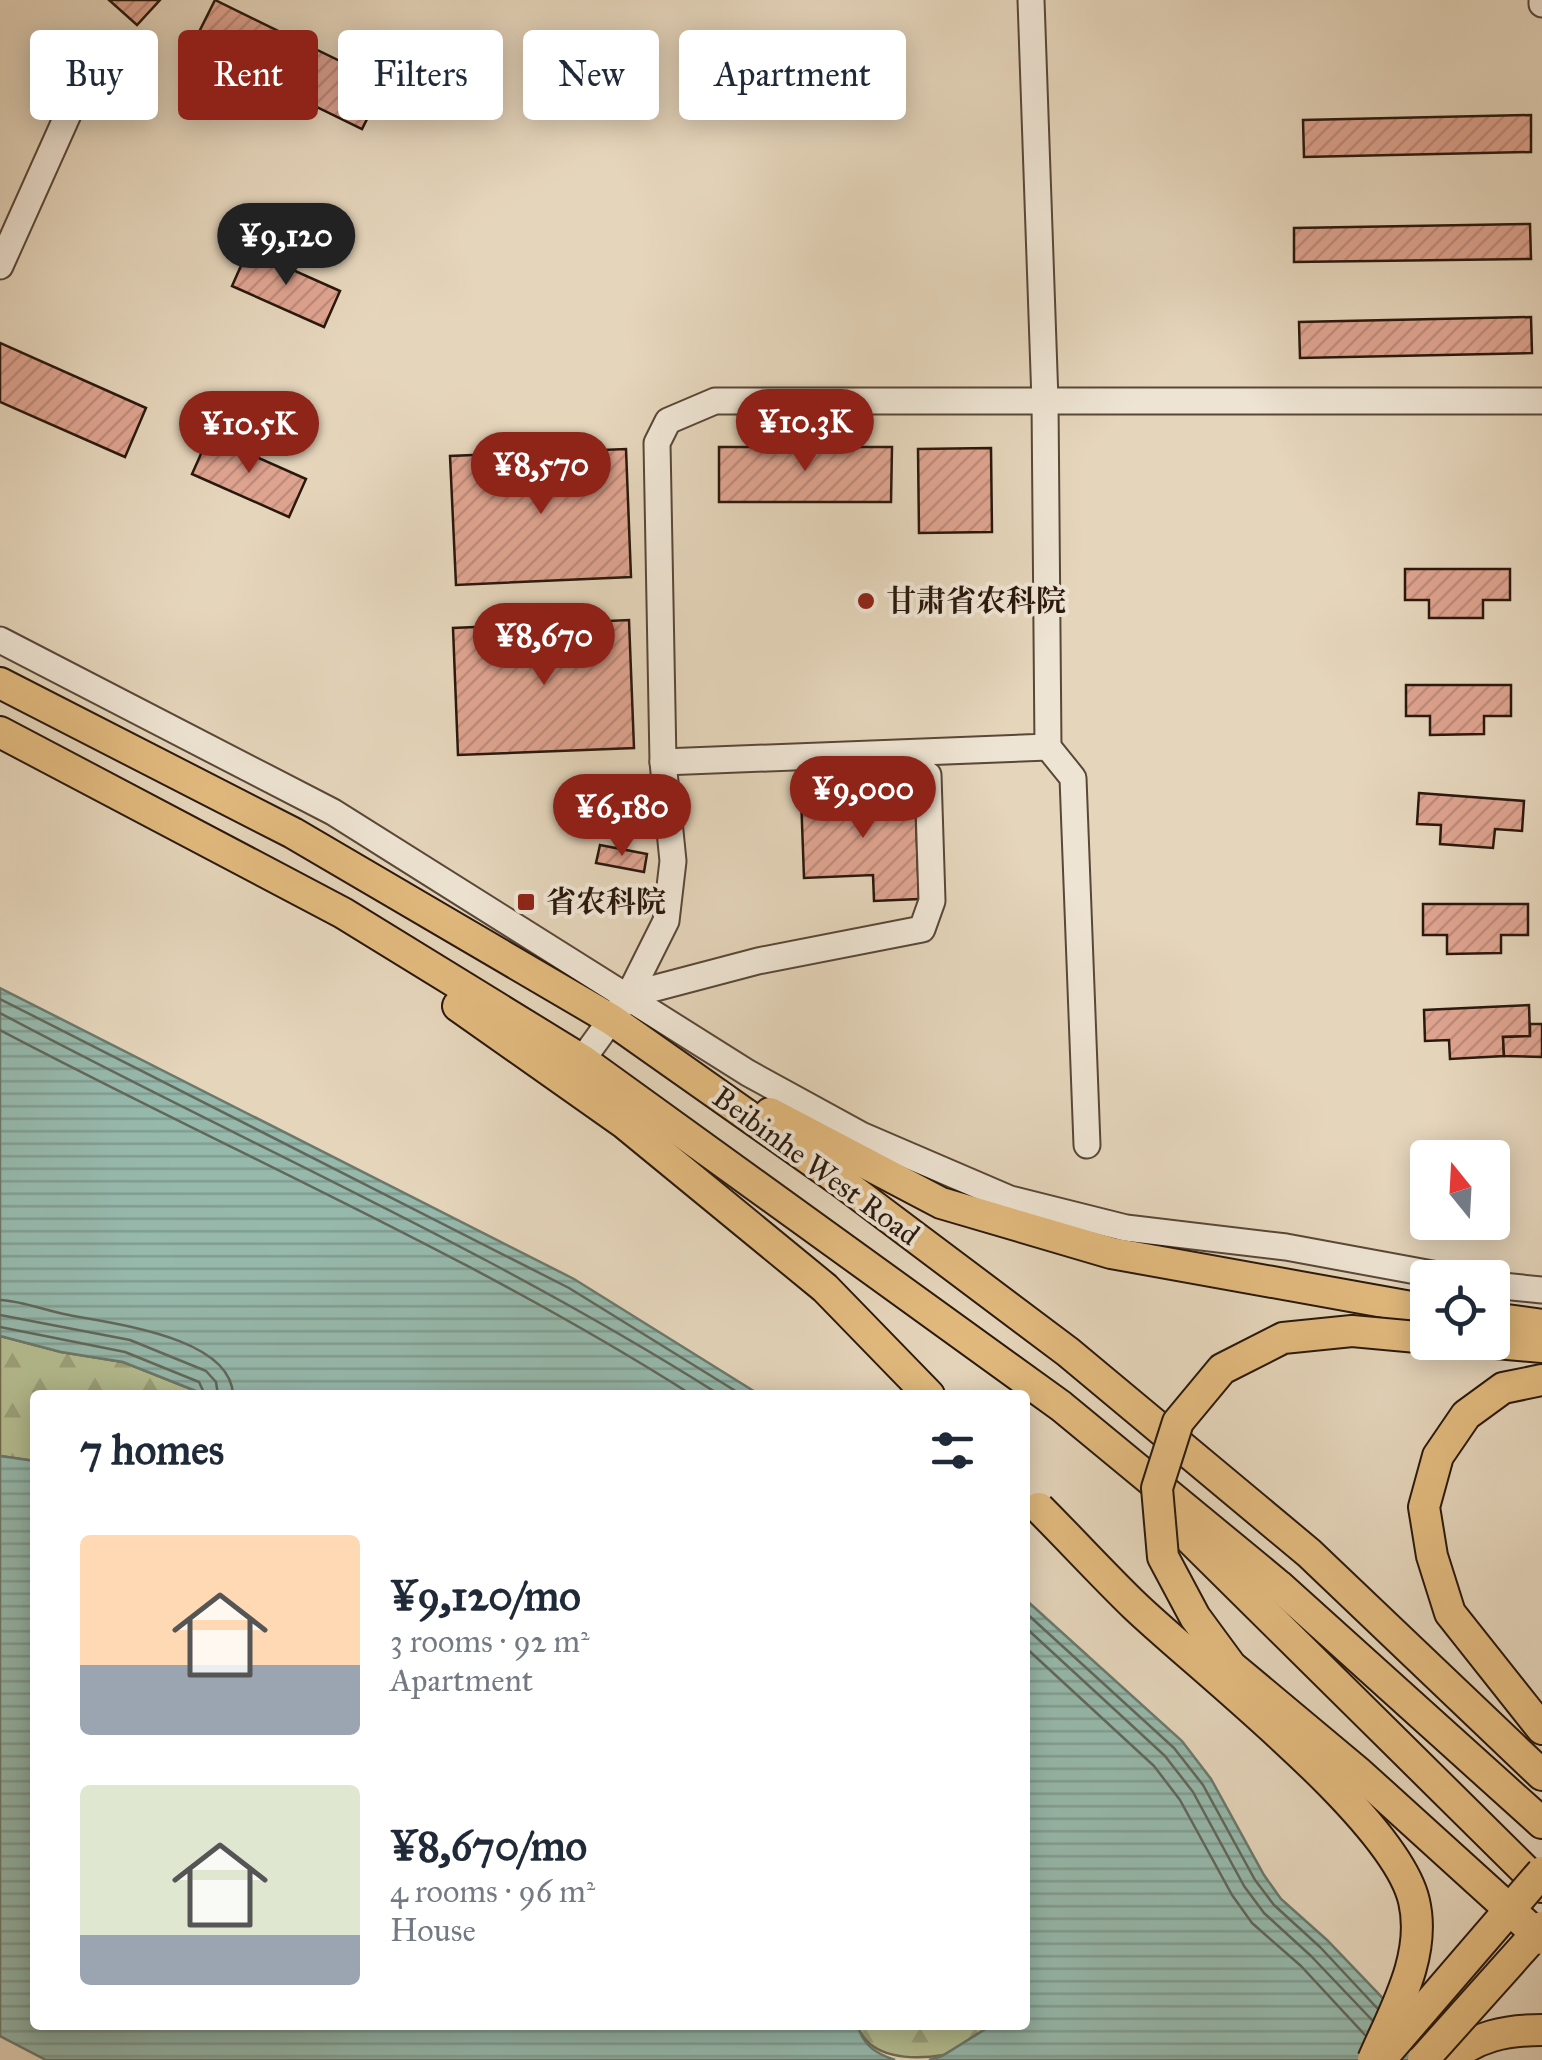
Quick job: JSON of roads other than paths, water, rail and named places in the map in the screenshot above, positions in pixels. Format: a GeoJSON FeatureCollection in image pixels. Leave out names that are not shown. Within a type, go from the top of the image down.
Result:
{"type":"FeatureCollection","features":[{"type":"Feature","properties":{"kind":"main road","name":"Beibinhe West Road"},"geometry":{"type":"LineString","coordinates":[[0,683],[293,833],[620,1008],[668,1060],[839,1180],[1068,1352],[1309,1553],[1542,1775]]}},
{"type":"Feature","properties":{"kind":"main road","name":"Beibinhe West Road"},"geometry":{"type":"LineString","coordinates":[[0,732],[343,913],[582,1060],[1060,1406],[1278,1585],[1542,1822]]}},
{"type":"Feature","properties":{"kind":"main road"},"geometry":{"type":"LineString","coordinates":[[343,913],[413,974],[624,1122],[825,1288],[924,1390]]}},
{"type":"Feature","properties":{"kind":"main road"},"geometry":{"type":"LineString","coordinates":[[668,1060],[940,1203],[1111,1252],[1410,1307]]}},
{"type":"Feature","properties":{"kind":"main road"},"geometry":{"type":"LineString","coordinates":[[1510,1321],[1542,1325]]}},
{"type":"Feature","properties":{"kind":"main road"},"geometry":{"type":"LineString","coordinates":[[1410,1336],[1352,1331],[1283,1338],[1222,1370],[1178,1422],[1157,1488],[1163,1556],[1195,1618],[1231,1666],[1359,1773],[1542,1940]]}},
{"type":"Feature","properties":{"kind":"main road"},"geometry":{"type":"LineString","coordinates":[[1510,1344],[1542,1347]]}},
{"type":"Feature","properties":{"kind":"main road"},"geometry":{"type":"LineString","coordinates":[[1542,1380],[1503,1388],[1466,1415],[1438,1456],[1424,1507],[1432,1556],[1450,1613],[1542,1729]]}},
{"type":"Feature","properties":{"kind":"main road"},"geometry":{"type":"LineString","coordinates":[[1060,1406],[1228,1579],[1542,1887]]}},
{"type":"Feature","properties":{"kind":"main road"},"geometry":{"type":"LineString","coordinates":[[1032,1500],[1134,1605],[1272,1728],[1353,1808],[1393,1856],[1414,1900],[1417,1948],[1377,2060]]}},
{"type":"Feature","properties":{"kind":"main road"},"geometry":{"type":"LineString","coordinates":[[1480,1716],[1542,1746]]}},
{"type":"Feature","properties":{"kind":"main road"},"geometry":{"type":"LineString","coordinates":[[1377,2060],[1542,1872]]}},
{"type":"Feature","properties":{"kind":"main road"},"geometry":{"type":"LineString","coordinates":[[1423,2060],[1542,1927]]}},
{"type":"Feature","properties":{"kind":"main road"},"geometry":{"type":"LineString","coordinates":[[1448,2060],[1466,2046],[1504,2030],[1542,2030]]}},
{"type":"Feature","properties":{"kind":"street"},"geometry":{"type":"LineString","coordinates":[[1031,0],[1044,401],[1048,747],[1074,778],[1087,1145]]}},
{"type":"Feature","properties":{"kind":"street"},"geometry":{"type":"LineString","coordinates":[[0,266],[65,120]]}},
{"type":"Feature","properties":{"kind":"street"},"geometry":{"type":"LineString","coordinates":[[582,1060],[620,1008],[666,920],[674,861],[663,762],[656,443],[668,421],[715,401],[1542,402]]}},
{"type":"Feature","properties":{"kind":"street"},"geometry":{"type":"LineString","coordinates":[[0,640],[333,812],[620,1008],[860,1135],[1010,1199],[1126,1228],[1286,1246],[1410,1270]]}},
{"type":"Feature","properties":{"kind":"street"},"geometry":{"type":"LineString","coordinates":[[663,762],[1048,747]]}},
{"type":"Feature","properties":{"kind":"street"},"geometry":{"type":"LineString","coordinates":[[620,1008],[758,961],[922,930],[932,901],[928,775]]}},
{"type":"Feature","properties":{"kind":"street"},"geometry":{"type":"LineString","coordinates":[[1510,1286],[1542,1290]]}},
{"type":"Feature","properties":{"kind":"water"},"geometry":{"type":"Polygon","coordinates":[[[0,988],[574,1279],[752,1390],[193,1390],[123,1362],[61,1352],[0,1336],[0,988]]]}},
{"type":"Feature","properties":{"kind":"water"},"geometry":{"type":"Polygon","coordinates":[[[0,1456],[30,1460],[30,2030],[859,2030],[871,2047],[895,2060],[46,2060],[0,2036],[0,1456]]]}},
{"type":"Feature","properties":{"kind":"water"},"geometry":{"type":"Polygon","coordinates":[[[1030,1604],[1182,1741],[1211,1779],[1281,1899],[1327,1940],[1442,2060],[929,2060],[984,2030],[1030,2030],[1030,1604]]]}},
{"type":"Feature","properties":{"kind":"place","name":"甘肃省农科院"},"geometry":{"type":"Point","coordinates":[866,601]}},
{"type":"Feature","properties":{"kind":"place","name":"省农科院"},"geometry":{"type":"Point","coordinates":[526,902]}}]}
